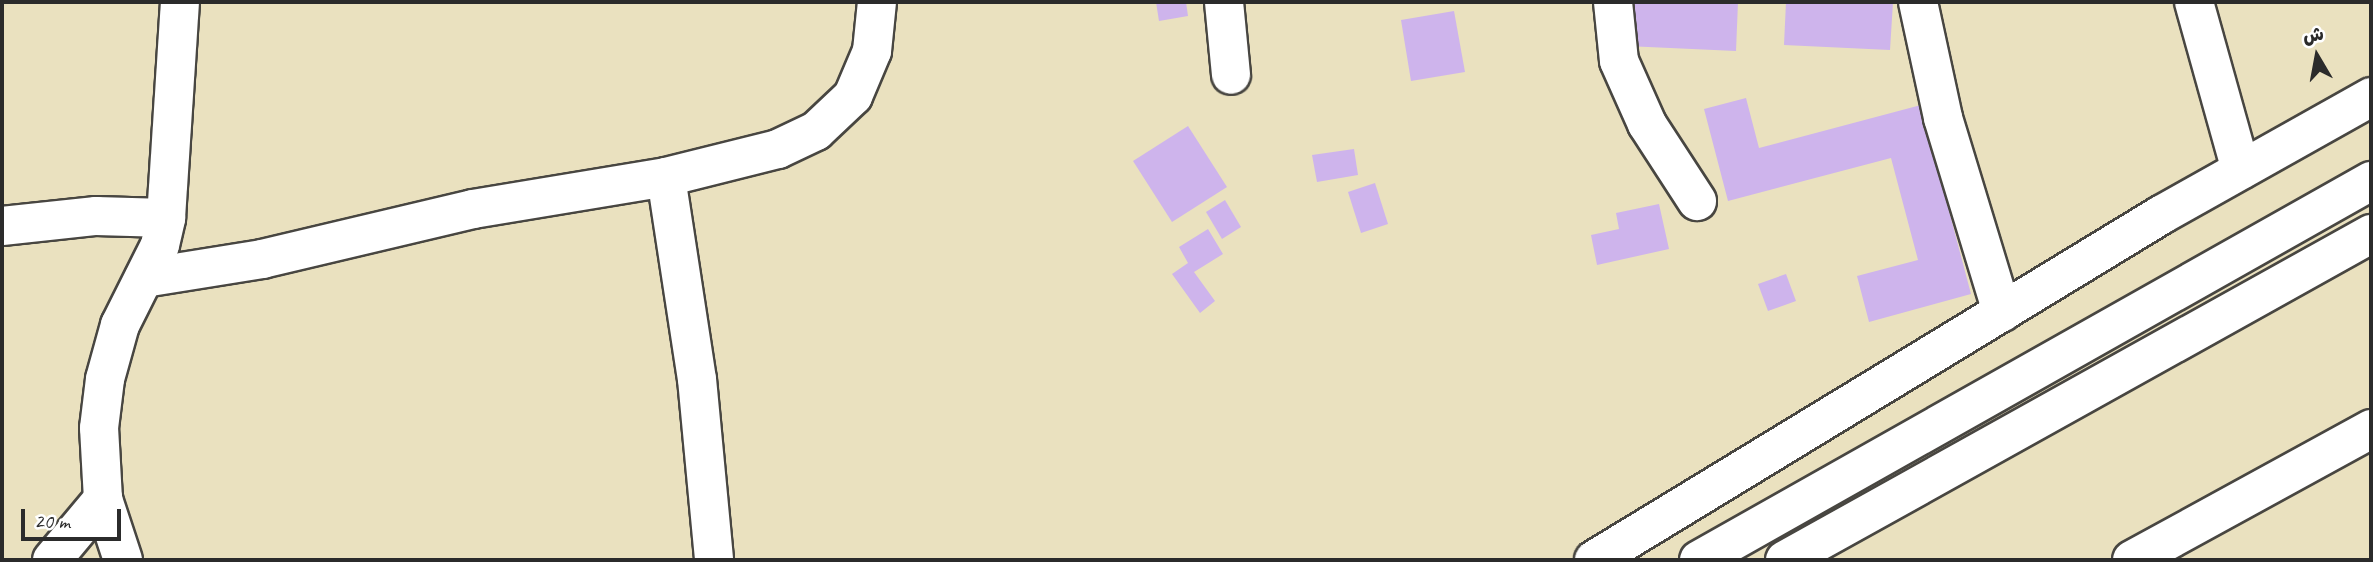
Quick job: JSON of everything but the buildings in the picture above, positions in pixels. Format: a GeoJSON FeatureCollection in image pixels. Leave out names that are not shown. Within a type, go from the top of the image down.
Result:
{"type":"FeatureCollection","features":[{"type":"Feature","properties":{"kind":"street"},"geometry":{"type":"LineString","coordinates":[[122,560],[103,499],[99,428],[106,379],[120,325],[144,278],[166,218],[180,2]]}},
{"type":"Feature","properties":{"kind":"street"},"geometry":{"type":"LineString","coordinates":[[144,278],[262,259],[473,209],[666,177],[778,149],[816,131],[842,109],[859,85],[872,51],[877,2]]}},
{"type":"Feature","properties":{"kind":"street"},"geometry":{"type":"LineString","coordinates":[[1224,2],[1231,75]]}},
{"type":"Feature","properties":{"kind":"street"},"geometry":{"type":"LineString","coordinates":[[1613,2],[1619,61],[1647,124],[1697,201]]}},
{"type":"Feature","properties":{"kind":"street"},"geometry":{"type":"LineString","coordinates":[[1918,2],[1943,118],[2002,312]]}},
{"type":"Feature","properties":{"kind":"street"},"geometry":{"type":"LineString","coordinates":[[2194,2],[2241,170]]}},
{"type":"Feature","properties":{"kind":"street"},"geometry":{"type":"LineString","coordinates":[[1594,560],[2002,312],[2241,170],[2371,97]]}},
{"type":"Feature","properties":{"kind":"street"},"geometry":{"type":"LineString","coordinates":[[666,177],[697,379],[713,560]]}},
{"type":"Feature","properties":{"kind":"street"},"geometry":{"type":"LineString","coordinates":[[1699,560],[2371,181]]}},
{"type":"Feature","properties":{"kind":"street"},"geometry":{"type":"LineString","coordinates":[[2,226],[96,216],[166,218]]}},
{"type":"Feature","properties":{"kind":"street"},"geometry":{"type":"LineString","coordinates":[[1785,560],[2371,234]]}},
{"type":"Feature","properties":{"kind":"street"},"geometry":{"type":"LineString","coordinates":[[2132,560],[2371,429]]}},
{"type":"Feature","properties":{"kind":"street"},"geometry":{"type":"LineString","coordinates":[[52,560],[103,499]]}}]}
